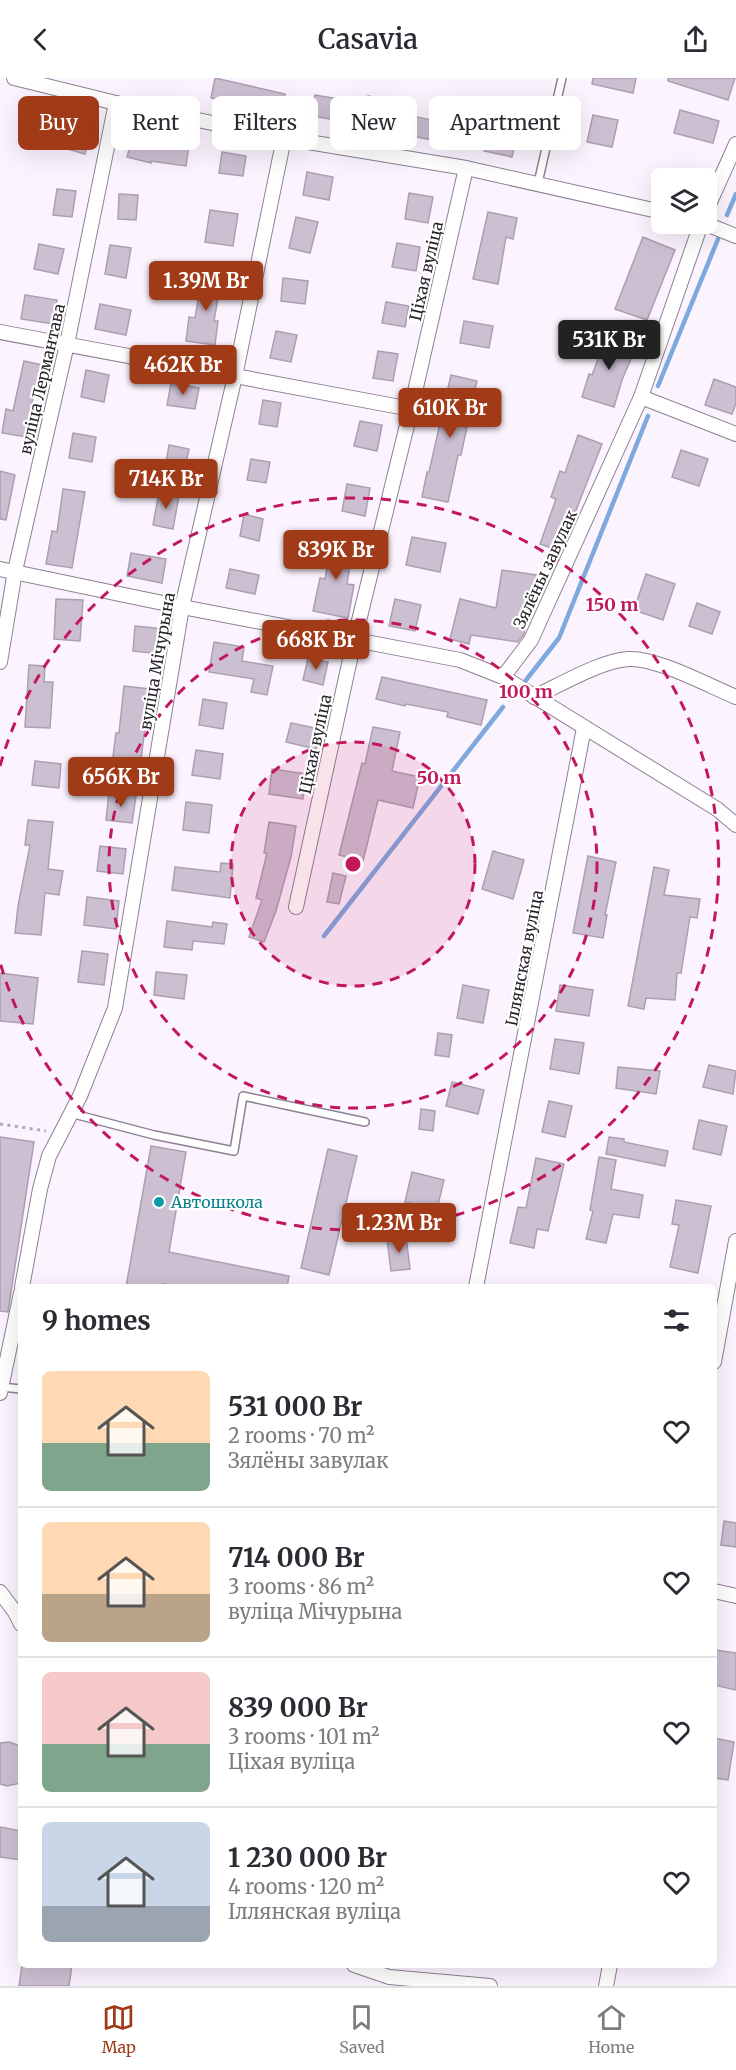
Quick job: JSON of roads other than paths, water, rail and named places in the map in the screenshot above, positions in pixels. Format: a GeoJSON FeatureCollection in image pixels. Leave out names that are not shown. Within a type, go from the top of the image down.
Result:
{"type":"FeatureCollection","features":[{"type":"Feature","properties":{"kind":"street"},"geometry":{"type":"LineString","coordinates":[[14,78],[111,102]]}},
{"type":"Feature","properties":{"kind":"street","name":"вуліца Лермантава"},"geometry":{"type":"LineString","coordinates":[[0,662],[15,571],[67,344],[111,128]]}},
{"type":"Feature","properties":{"kind":"street"},"geometry":{"type":"LineString","coordinates":[[318,144],[466,168],[651,209]]}},
{"type":"Feature","properties":{"kind":"street"},"geometry":{"type":"LineString","coordinates":[[717,186],[736,144]]}},
{"type":"Feature","properties":{"kind":"street","name":"вуліца Мічурына"},"geometry":{"type":"LineString","coordinates":[[23,1284],[40,1189],[49,1156],[80,1096],[115,1008],[182,607],[235,375],[282,150]]}},
{"type":"Feature","properties":{"kind":"street","name":"Ціхая вуліца"},"geometry":{"type":"LineString","coordinates":[[296,907],[354,641],[411,409],[466,168]]}},
{"type":"Feature","properties":{"kind":"street"},"geometry":{"type":"LineString","coordinates":[[717,228],[736,236]]}},
{"type":"Feature","properties":{"kind":"street","name":"Зялёны завулак"},"geometry":{"type":"LineString","coordinates":[[503,677],[531,640],[641,398],[698,234]]}},
{"type":"Feature","properties":{"kind":"street"},"geometry":{"type":"LineString","coordinates":[[0,332],[411,409]]}},
{"type":"Feature","properties":{"kind":"street"},"geometry":{"type":"LineString","coordinates":[[641,398],[736,434]]}},
{"type":"Feature","properties":{"kind":"street"},"geometry":{"type":"LineString","coordinates":[[0,569],[182,607],[460,660],[503,677],[717,809],[736,825]]}},
{"type":"Feature","properties":{"kind":"street"},"geometry":{"type":"LineString","coordinates":[[534,697],[607,664],[629,659],[652,662],[736,697]]}},
{"type":"Feature","properties":{"kind":"street","name":"Іллянская вуліца"},"geometry":{"type":"LineString","coordinates":[[477,1284],[584,728]]}},
{"type":"Feature","properties":{"kind":"street"},"geometry":{"type":"LineString","coordinates":[[717,1346],[736,1241]]}},
{"type":"Feature","properties":{"kind":"street"},"geometry":{"type":"LineString","coordinates":[[1,1390],[3,1362],[18,1304]]}},
{"type":"Feature","properties":{"kind":"street"},"geometry":{"type":"LineString","coordinates":[[0,1592],[18,1618]]}},
{"type":"Feature","properties":{"kind":"street"},"geometry":{"type":"LineString","coordinates":[[717,1592],[736,1596]]}},
{"type":"Feature","properties":{"kind":"street"},"geometry":{"type":"LineString","coordinates":[[363,1968],[389,1977],[490,1986]]}},
{"type":"Feature","properties":{"kind":"street"},"geometry":{"type":"LineString","coordinates":[[606,1986],[609,1968]]}},
{"type":"Feature","properties":{"kind":"lane"},"geometry":{"type":"LineString","coordinates":[[538,183],[562,78]]}},
{"type":"Feature","properties":{"kind":"lane"},"geometry":{"type":"LineString","coordinates":[[70,1113],[154,1136],[234,1151],[243,1096],[365,1122]]}},
{"type":"Feature","properties":{"kind":"lane"},"geometry":{"type":"LineString","coordinates":[[1,1390],[18,1389]]}},
{"type":"Feature","properties":{"kind":"waterway"},"geometry":{"type":"LineString","coordinates":[[727,215],[736,194]]}},
{"type":"Feature","properties":{"kind":"waterway"},"geometry":{"type":"LineString","coordinates":[[658,386],[718,239]]}},
{"type":"Feature","properties":{"kind":"waterway"},"geometry":{"type":"LineString","coordinates":[[526,680],[559,638],[648,416]]}},
{"type":"Feature","properties":{"kind":"waterway"},"geometry":{"type":"LineString","coordinates":[[324,936],[503,707]]}},
{"type":"Feature","properties":{"kind":"place","name":"Автошкола"},"geometry":{"type":"Point","coordinates":[159,1202]}}]}
